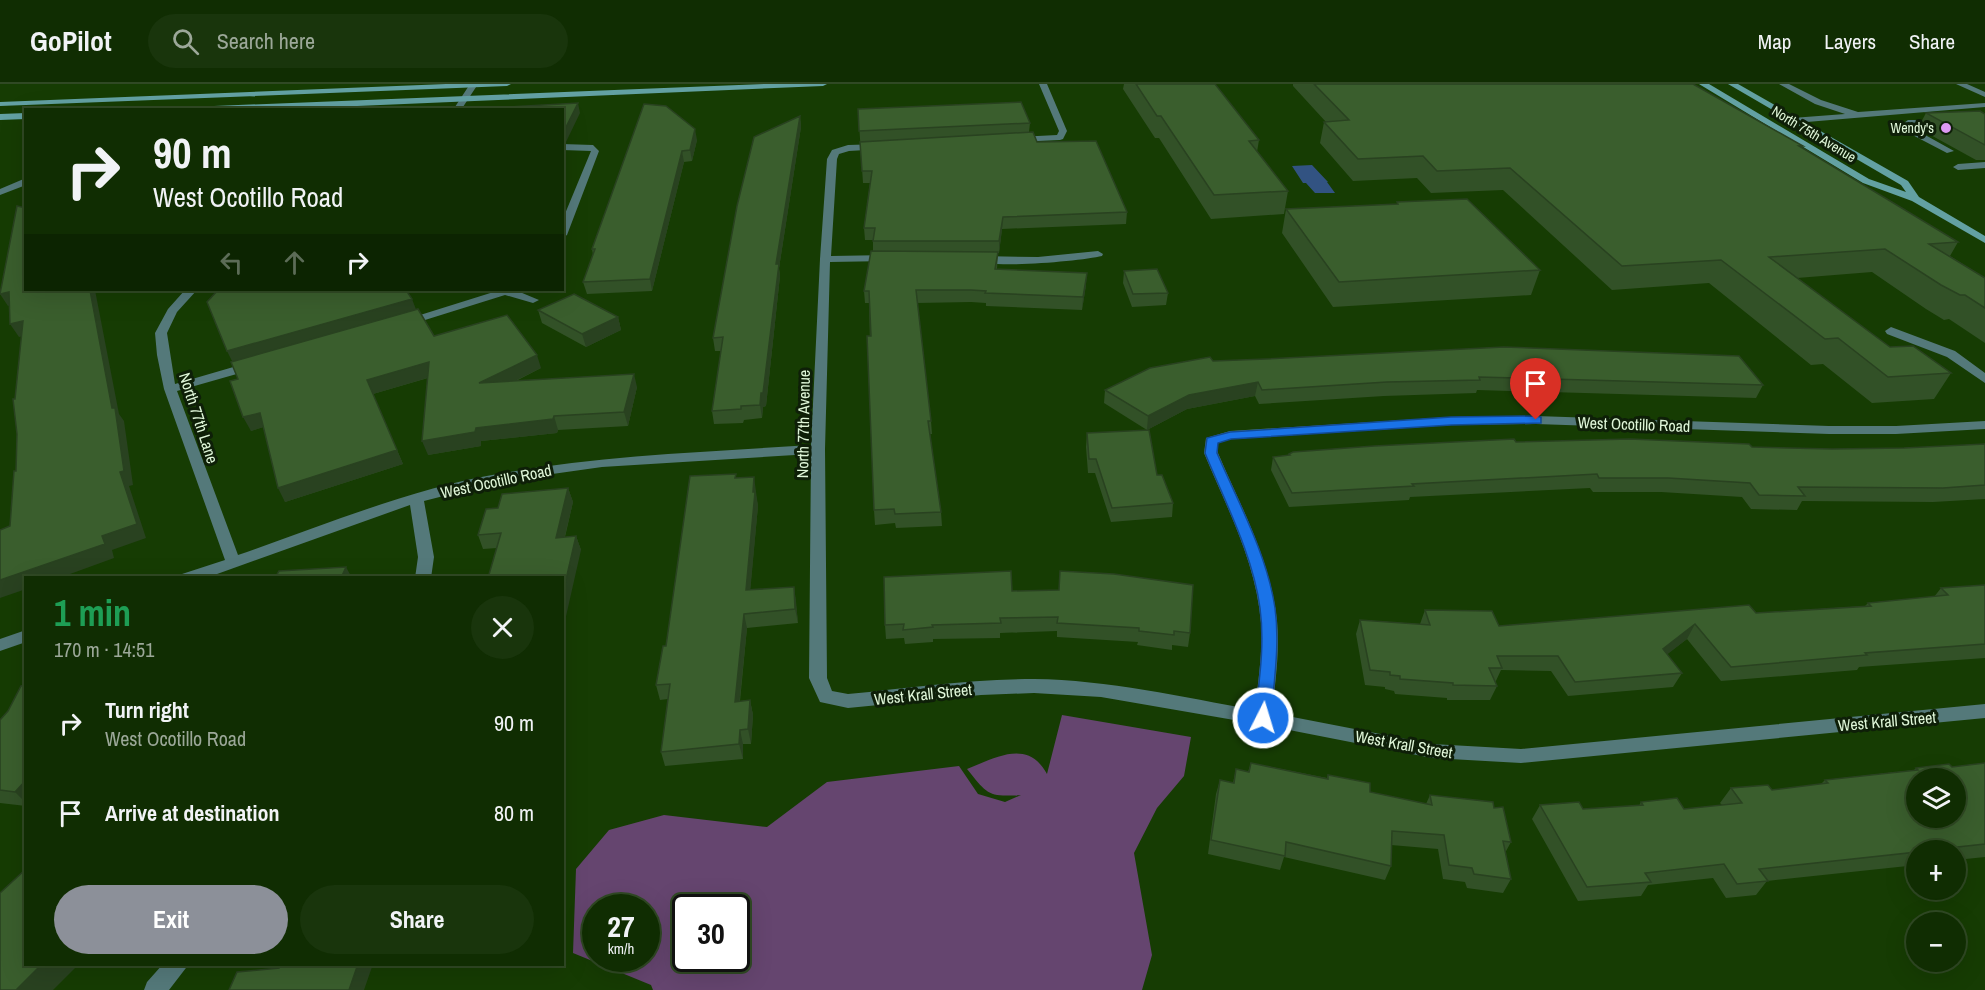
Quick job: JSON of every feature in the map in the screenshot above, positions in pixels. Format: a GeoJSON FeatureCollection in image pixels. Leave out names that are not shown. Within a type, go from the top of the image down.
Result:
{"type":"FeatureCollection","features":[{"type":"Feature","properties":{"kind":"main road"},"geometry":{"type":"LineString","coordinates":[[0,104],[507,84]]}},
{"type":"Feature","properties":{"kind":"main road"},"geometry":{"type":"LineString","coordinates":[[236,108],[823,84]]}},
{"type":"Feature","properties":{"kind":"main road","name":"North 75th Avenue"},"geometry":{"type":"LineString","coordinates":[[1703,84],[1866,181],[1915,200],[1985,240]]}},
{"type":"Feature","properties":{"kind":"main road","name":"North 75th Avenue"},"geometry":{"type":"LineString","coordinates":[[1732,84],[1905,183],[1915,200]]}},
{"type":"Feature","properties":{"kind":"main road"},"geometry":{"type":"LineString","coordinates":[[0,117],[24,116]]}},
{"type":"Feature","properties":{"kind":"street"},"geometry":{"type":"LineString","coordinates":[[1012,140],[1060,137],[1063,131],[1043,84]]}},
{"type":"Feature","properties":{"kind":"street"},"geometry":{"type":"LineString","coordinates":[[1783,84],[1818,102],[1864,116]]}},
{"type":"Feature","properties":{"kind":"street"},"geometry":{"type":"LineString","coordinates":[[1960,84],[1983,93]]}},
{"type":"Feature","properties":{"kind":"street"},"geometry":{"type":"LineString","coordinates":[[458,108],[474,85]]}},
{"type":"Feature","properties":{"kind":"street"},"geometry":{"type":"LineString","coordinates":[[1795,120],[1985,105]]}},
{"type":"Feature","properties":{"kind":"street"},"geometry":{"type":"LineString","coordinates":[[1950,151],[1904,127],[1908,123],[1952,122]]}},
{"type":"Feature","properties":{"kind":"street","name":"North 77th Avenue"},"geometry":{"type":"LineString","coordinates":[[825,697],[818,678],[818,449],[825,259],[832,159],[835,152],[848,148],[895,146]]}},
{"type":"Feature","properties":{"kind":"street"},"geometry":{"type":"LineString","coordinates":[[564,147],[593,148],[595,151],[564,230]]}},
{"type":"Feature","properties":{"kind":"street"},"geometry":{"type":"LineString","coordinates":[[1958,167],[1985,165]]}},
{"type":"Feature","properties":{"kind":"street"},"geometry":{"type":"LineString","coordinates":[[0,192],[24,182]]}},
{"type":"Feature","properties":{"kind":"street"},"geometry":{"type":"LineString","coordinates":[[964,259],[1019,261],[1069,259],[1098,254]]}},
{"type":"Feature","properties":{"kind":"street"},"geometry":{"type":"LineString","coordinates":[[825,259],[896,258]]}},
{"type":"Feature","properties":{"kind":"street","name":"North 77th Lane"},"geometry":{"type":"LineString","coordinates":[[190,291],[172,311],[161,333],[170,389],[233,561]]}},
{"type":"Feature","properties":{"kind":"street"},"geometry":{"type":"LineString","coordinates":[[389,327],[509,291],[533,300]]}},
{"type":"Feature","properties":{"kind":"street"},"geometry":{"type":"LineString","coordinates":[[1891,331],[1951,354],[1985,379]]}},
{"type":"Feature","properties":{"kind":"street"},"geometry":{"type":"LineString","coordinates":[[170,389],[262,363]]}},
{"type":"Feature","properties":{"kind":"street","name":"West Ocotillo Road"},"geometry":{"type":"LineString","coordinates":[[1263,718],[1270,640],[1268,608],[1262,580],[1211,453],[1211,441],[1230,435],[1451,421],[1536,420],[1828,430],[1896,430],[1985,425]]}},
{"type":"Feature","properties":{"kind":"street","name":"West Ocotillo Road"},"geometry":{"type":"LineString","coordinates":[[193,576],[416,498],[502,477],[580,465],[818,449]]}},
{"type":"Feature","properties":{"kind":"street"},"geometry":{"type":"LineString","coordinates":[[416,498],[426,557],[423,576]]}},
{"type":"Feature","properties":{"kind":"street"},"geometry":{"type":"LineString","coordinates":[[0,645],[24,637]]}},
{"type":"Feature","properties":{"kind":"street","name":"West Krall Street"},"geometry":{"type":"LineString","coordinates":[[825,697],[848,701],[981,688],[1035,686],[1101,690],[1263,718],[1432,751],[1521,756],[1985,711]]}},
{"type":"Feature","properties":{"kind":"street"},"geometry":{"type":"LineString","coordinates":[[155,990],[176,966]]}},
{"type":"Feature","properties":{"kind":"shaded area"},"geometry":{"type":"Polygon","coordinates":[[[1062,715],[1191,737],[1184,776],[1157,808],[1134,853],[1152,955],[1142,990],[653,990],[651,985],[619,972],[660,972],[660,894],[582,894],[582,957],[573,953],[576,869],[609,830],[664,815],[767,827],[827,782],[959,766],[978,794],[1005,802],[1021,795],[995,795],[985,789],[967,769],[1011,754],[1031,757],[1047,774],[1062,715]]]}},
{"type":"Feature","properties":{"kind":"water"},"geometry":{"type":"Polygon","coordinates":[[[1312,165],[1335,193],[1315,193],[1306,183],[1303,183],[1292,166],[1312,165]]]}},
{"type":"Feature","properties":{"kind":"building"},"geometry":{"type":"Polygon","coordinates":[[[1136,84],[1215,84],[1259,140],[1249,141],[1288,191],[1214,195],[1161,116],[1157,116],[1136,84]]]}},
{"type":"Feature","properties":{"kind":"building"},"geometry":{"type":"Polygon","coordinates":[[[1314,84],[1693,84],[1803,146],[1799,146],[1958,242],[1929,244],[1985,278],[1985,308],[1965,295],[1960,295],[1941,285],[1885,249],[1769,257],[1890,347],[1913,346],[1951,373],[1888,377],[1838,338],[1825,339],[1721,260],[1622,266],[1510,168],[1437,171],[1423,156],[1358,159],[1324,122],[1349,120],[1314,84]]]}},
{"type":"Feature","properties":{"kind":"building"},"geometry":{"type":"Polygon","coordinates":[[[1021,102],[1030,123],[859,131],[858,109],[1021,102]]]}},
{"type":"Feature","properties":{"kind":"building"},"geometry":{"type":"Polygon","coordinates":[[[578,103],[564,131],[564,108],[490,108],[578,103]]]}},
{"type":"Feature","properties":{"kind":"building"},"geometry":{"type":"Polygon","coordinates":[[[644,104],[666,106],[695,129],[690,150],[682,151],[650,279],[583,282],[595,249],[592,249],[644,104]]]}},
{"type":"Feature","properties":{"kind":"building"},"geometry":{"type":"Polygon","coordinates":[[[1980,111],[1985,114],[1985,145],[1926,113],[1980,111]]]}},
{"type":"Feature","properties":{"kind":"building"},"geometry":{"type":"Polygon","coordinates":[[[800,116],[776,264],[779,264],[760,405],[712,411],[723,337],[713,338],[737,206],[754,137],[800,116]]]}},
{"type":"Feature","properties":{"kind":"building"},"geometry":{"type":"Polygon","coordinates":[[[1033,132],[1037,142],[1096,141],[1127,212],[1003,217],[999,241],[873,241],[875,228],[864,228],[872,171],[862,171],[860,142],[1033,132]]]}},
{"type":"Feature","properties":{"kind":"building"},"geometry":{"type":"Polygon","coordinates":[[[1467,199],[1540,270],[1339,282],[1286,209],[1398,204],[1397,202],[1467,199]]]}},
{"type":"Feature","properties":{"kind":"building"},"geometry":{"type":"Polygon","coordinates":[[[17,206],[24,208],[24,291],[90,291],[112,408],[115,408],[124,471],[120,472],[137,524],[102,536],[105,544],[0,580],[0,530],[10,526],[14,471],[16,471],[17,434],[13,399],[15,399],[23,321],[10,324],[9,292],[0,294],[17,206]]]}},
{"type":"Feature","properties":{"kind":"building"},"geometry":{"type":"Polygon","coordinates":[[[871,251],[998,252],[995,269],[1087,273],[1083,297],[985,293],[986,291],[971,290],[916,290],[931,421],[928,421],[941,512],[895,514],[894,509],[874,510],[867,336],[871,336],[869,291],[864,291],[871,251]]]}},
{"type":"Feature","properties":{"kind":"building"},"geometry":{"type":"Polygon","coordinates":[[[1157,269],[1168,293],[1133,294],[1124,271],[1157,269]]]}},
{"type":"Feature","properties":{"kind":"building"},"geometry":{"type":"Polygon","coordinates":[[[217,291],[407,291],[412,299],[227,351],[207,302],[217,291]]]}},
{"type":"Feature","properties":{"kind":"building"},"geometry":{"type":"Polygon","coordinates":[[[574,294],[618,317],[582,334],[538,310],[574,294]]]}},
{"type":"Feature","properties":{"kind":"building"},"geometry":{"type":"Polygon","coordinates":[[[418,309],[434,336],[507,315],[537,355],[479,383],[634,374],[624,412],[554,416],[553,419],[476,428],[475,432],[422,441],[429,362],[367,380],[397,450],[278,488],[260,413],[243,417],[230,381],[238,379],[231,362],[418,309]]]}},
{"type":"Feature","properties":{"kind":"building"},"geometry":{"type":"Polygon","coordinates":[[[1504,347],[1739,356],[1763,385],[1479,377],[1480,380],[1387,382],[1262,390],[1258,382],[1189,395],[1148,416],[1105,390],[1150,368],[1210,357],[1213,361],[1504,347]]]}},
{"type":"Feature","properties":{"kind":"building"},"geometry":{"type":"Polygon","coordinates":[[[1149,430],[1157,475],[1162,475],[1173,503],[1112,508],[1096,459],[1089,459],[1087,433],[1149,430]]]}},
{"type":"Feature","properties":{"kind":"building"},"geometry":{"type":"Polygon","coordinates":[[[1514,439],[1516,442],[1630,439],[1749,444],[1752,447],[1832,449],[1985,444],[1985,485],[1943,488],[1798,487],[1805,496],[1759,495],[1750,483],[1668,478],[1599,478],[1597,474],[1292,493],[1273,457],[1290,455],[1293,452],[1514,439]]]}},
{"type":"Feature","properties":{"kind":"building"},"geometry":{"type":"Polygon","coordinates":[[[736,474],[735,478],[754,477],[753,492],[755,492],[746,590],[794,587],[795,609],[744,614],[735,702],[750,700],[748,729],[740,730],[739,744],[661,752],[670,684],[656,685],[663,646],[666,646],[690,476],[736,474]]]}},
{"type":"Feature","properties":{"kind":"building"},"geometry":{"type":"Polygon","coordinates":[[[568,488],[556,538],[576,536],[564,588],[564,576],[489,576],[501,533],[478,535],[486,509],[498,508],[502,494],[568,488]]]}},
{"type":"Feature","properties":{"kind":"building"},"geometry":{"type":"Polygon","coordinates":[[[346,567],[342,576],[276,576],[279,571],[346,567]]]}},
{"type":"Feature","properties":{"kind":"building"},"geometry":{"type":"Polygon","coordinates":[[[1011,571],[1012,591],[1059,590],[1060,571],[1114,574],[1193,585],[1190,633],[1174,631],[1174,635],[1139,631],[1139,628],[1057,623],[1058,617],[1000,618],[1001,623],[932,625],[933,627],[903,630],[904,624],[885,625],[884,577],[1011,571]]]}},
{"type":"Feature","properties":{"kind":"building"},"geometry":{"type":"Polygon","coordinates":[[[1985,585],[1985,644],[1865,653],[1867,655],[1731,667],[1695,624],[1663,649],[1682,673],[1575,682],[1558,656],[1497,656],[1502,668],[1489,668],[1497,686],[1453,685],[1453,683],[1400,679],[1400,676],[1390,675],[1390,672],[1370,670],[1360,620],[1430,625],[1425,610],[1492,611],[1499,626],[1749,605],[1756,613],[1871,606],[1868,603],[1948,595],[1941,588],[1985,585]]]}},
{"type":"Feature","properties":{"kind":"building"},"geometry":{"type":"Polygon","coordinates":[[[24,685],[24,782],[15,792],[0,790],[0,720],[8,711],[21,686],[24,685]]]}},
{"type":"Feature","properties":{"kind":"building"},"geometry":{"type":"Polygon","coordinates":[[[1251,763],[1328,779],[1328,775],[1370,783],[1370,792],[1432,805],[1430,795],[1493,802],[1494,808],[1503,807],[1511,842],[1503,841],[1511,879],[1474,874],[1472,868],[1449,865],[1444,835],[1392,831],[1391,866],[1286,842],[1285,856],[1211,840],[1220,780],[1234,783],[1236,769],[1249,772],[1251,763]]]}},
{"type":"Feature","properties":{"kind":"building"},"geometry":{"type":"Polygon","coordinates":[[[1985,763],[1985,844],[1966,846],[1966,840],[1906,840],[1906,853],[1759,869],[1768,881],[1737,884],[1724,864],[1645,873],[1651,882],[1587,887],[1540,805],[1579,802],[1583,809],[1643,805],[1641,802],[1677,798],[1684,809],[1742,803],[1731,788],[1768,785],[1772,790],[1828,783],[1825,780],[1906,771],[1906,828],[1966,828],[1966,768],[1916,768],[1949,764],[1952,767],[1985,763]]]}},
{"type":"Feature","properties":{"kind":"building"},"geometry":{"type":"Polygon","coordinates":[[[24,871],[24,966],[40,966],[16,990],[0,990],[0,893],[24,871]]]}},
{"type":"Feature","properties":{"kind":"building"},"geometry":{"type":"Polygon","coordinates":[[[280,966],[357,966],[349,990],[229,990],[237,972],[279,968],[280,966]]]}},
{"type":"Feature","properties":{"kind":"place","name":"Wendy's"},"geometry":{"type":"Point","coordinates":[1946,128]}},
{"type":"Feature","properties":{"kind":"route"},"geometry":{"type":"LineString","coordinates":[[1263,718],[1270,640],[1268,608],[1262,580],[1211,453],[1211,441],[1230,435],[1451,421],[1536,420]]}}]}
